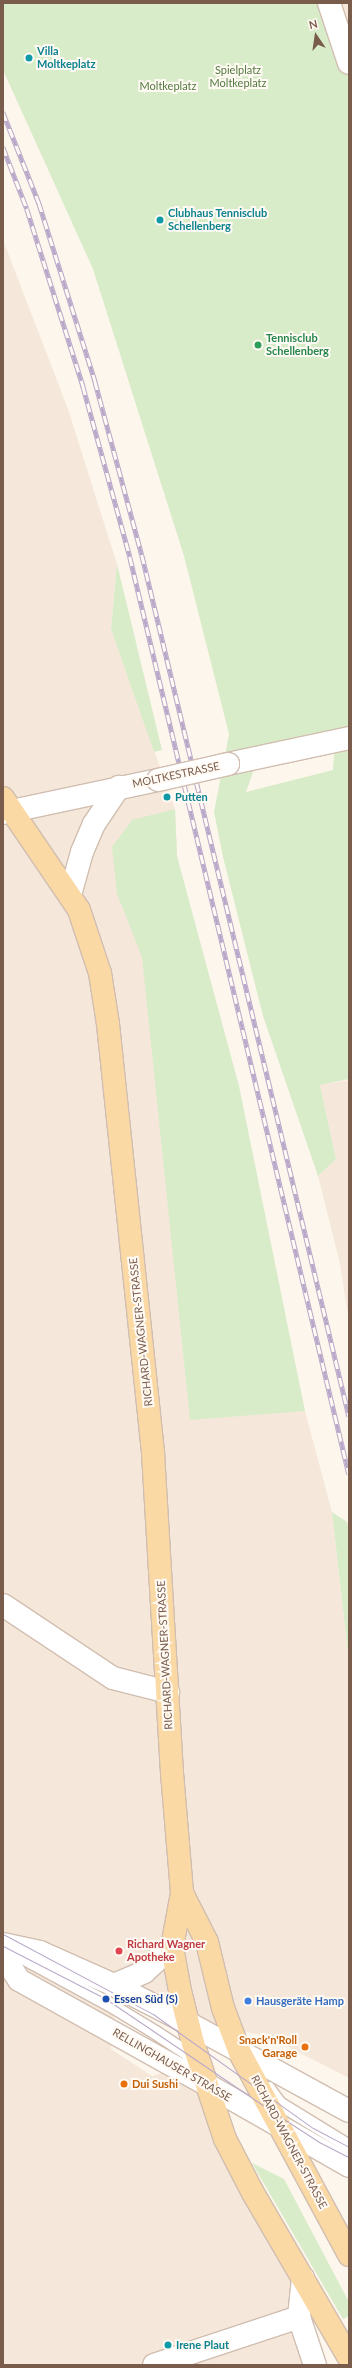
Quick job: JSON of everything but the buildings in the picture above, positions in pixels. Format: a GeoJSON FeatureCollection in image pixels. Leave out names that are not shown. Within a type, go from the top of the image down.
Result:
{"type":"FeatureCollection","features":[{"type":"Feature","properties":{"kind":"main road","name":"RICHARD-WAGNER-STRASSE"},"geometry":{"type":"LineString","coordinates":[[6,807],[70,895],[93,950],[108,1024],[153,1453],[182,1893],[172,1946],[188,2023],[206,2084],[225,2139],[253,2193],[349,2358]]}},
{"type":"Feature","properties":{"kind":"main road","name":"RICHARD-WAGNER-STRASSE"},"geometry":{"type":"LineString","coordinates":[[182,1893],[207,1942],[223,2008],[240,2053],[282,2127],[349,2255]]}},
{"type":"Feature","properties":{"kind":"street"},"geometry":{"type":"LineString","coordinates":[[329,3],[349,63]]}},
{"type":"Feature","properties":{"kind":"street","name":"MOLTKESTRASSE"},"geometry":{"type":"LineString","coordinates":[[6,807],[158,780],[349,738]]}},
{"type":"Feature","properties":{"kind":"street"},"geometry":{"type":"LineString","coordinates":[[70,895],[82,852],[94,824],[119,787]]}},
{"type":"Feature","properties":{"kind":"street"},"geometry":{"type":"LineString","coordinates":[[3,1605],[113,1678],[168,1692]]}},
{"type":"Feature","properties":{"kind":"street"},"geometry":{"type":"LineString","coordinates":[[3,1944],[40,1952],[114,1985],[188,2023],[240,2053],[349,2111]]}},
{"type":"Feature","properties":{"kind":"street"},"geometry":{"type":"LineString","coordinates":[[114,1985],[144,1972],[172,1946]]}},
{"type":"Feature","properties":{"kind":"street","name":"RELLINGHAUSER STRASSE"},"geometry":{"type":"LineString","coordinates":[[3,1956],[19,1980],[206,2084],[349,2166]]}},
{"type":"Feature","properties":{"kind":"street"},"geometry":{"type":"LineString","coordinates":[[303,2278],[299,2318],[315,2365]]}},
{"type":"Feature","properties":{"kind":"street"},"geometry":{"type":"LineString","coordinates":[[154,2365],[299,2318]]}},
{"type":"Feature","properties":{"kind":"lane"},"geometry":{"type":"LineString","coordinates":[[3,1947],[109,2004],[180,2049],[186,2054],[206,2084]]}},
{"type":"Feature","properties":{"kind":"lane"},"geometry":{"type":"LineString","coordinates":[[240,2053],[279,2102],[349,2146]]}},
{"type":"Feature","properties":{"kind":"shaded area"},"geometry":{"type":"Polygon","coordinates":[[[334,3],[349,3],[349,48],[334,3]]]}},
{"type":"Feature","properties":{"kind":"shaded area"},"geometry":{"type":"Polygon","coordinates":[[[3,240],[68,409],[117,564],[111,629],[175,809],[177,856],[305,1411],[332,1512],[349,1662],[349,2078],[267,2036],[188,2021],[117,1985],[111,2049],[152,2076],[198,2063],[300,2279],[311,2365],[3,2365],[3,240]]]}},
{"type":"Feature","properties":{"kind":"shaded area"},"geometry":{"type":"Polygon","coordinates":[[[349,1080],[349,1322],[340,1264],[318,1176],[336,1159],[320,1085],[349,1080]]]}},
{"type":"Feature","properties":{"kind":"green space"},"geometry":{"type":"Polygon","coordinates":[[[3,3],[323,3],[349,77],[349,737],[258,758],[246,792],[333,770],[335,742],[349,739],[349,1079],[320,1085],[336,1159],[318,1176],[263,1016],[223,857],[214,812],[229,734],[184,556],[93,269],[3,70],[3,3]]]}},
{"type":"Feature","properties":{"kind":"green space"},"geometry":{"type":"Polygon","coordinates":[[[117,564],[162,750],[154,752],[111,629],[117,564]]]}},
{"type":"Feature","properties":{"kind":"green space"},"geometry":{"type":"Polygon","coordinates":[[[175,809],[177,856],[239,1086],[305,1411],[190,1420],[142,957],[117,894],[112,847],[132,820],[175,809]]]}},
{"type":"Feature","properties":{"kind":"green space"},"geometry":{"type":"Polygon","coordinates":[[[332,1512],[347,1522],[349,1530],[349,1662],[332,1512]]]}},
{"type":"Feature","properties":{"kind":"green space"},"geometry":{"type":"Polygon","coordinates":[[[252,2163],[284,2179],[349,2302],[349,2316],[343,2319],[252,2163]]]}},
{"type":"Feature","properties":{"kind":"tram line"},"geometry":{"type":"LineString","coordinates":[[3,1934],[153,2014],[313,2128],[349,2147]]}},
{"type":"Feature","properties":{"kind":"tram line"},"geometry":{"type":"LineString","coordinates":[[3,1946],[106,1999],[319,2142],[349,2157]]}},
{"type":"Feature","properties":{"kind":"railway"},"geometry":{"type":"LineString","coordinates":[[3,112],[39,203],[95,381],[142,555],[349,1416]]}},
{"type":"Feature","properties":{"kind":"railway"},"geometry":{"type":"LineString","coordinates":[[3,147],[27,209],[83,386],[130,557],[349,1474]]}},
{"type":"Feature","properties":{"kind":"place","name":"Villa Moltkeplatz"},"geometry":{"type":"Point","coordinates":[29,58]}},
{"type":"Feature","properties":{"kind":"place","name":"Clubhaus Tennisclub Schellenberg"},"geometry":{"type":"Point","coordinates":[160,220]}},
{"type":"Feature","properties":{"kind":"place","name":"Tennisclub Schellenberg"},"geometry":{"type":"Point","coordinates":[258,345]}},
{"type":"Feature","properties":{"kind":"place","name":"Putten"},"geometry":{"type":"Point","coordinates":[167,797]}},
{"type":"Feature","properties":{"kind":"place","name":"Richard Wagner Apotheke"},"geometry":{"type":"Point","coordinates":[119,1951]}},
{"type":"Feature","properties":{"kind":"place","name":"Essen Süd (S)"},"geometry":{"type":"Point","coordinates":[106,1999]}},
{"type":"Feature","properties":{"kind":"place","name":"Hausgeräte Hamp"},"geometry":{"type":"Point","coordinates":[248,2001]}},
{"type":"Feature","properties":{"kind":"place","name":"Snack'n'Roll Garage"},"geometry":{"type":"Point","coordinates":[305,2047]}},
{"type":"Feature","properties":{"kind":"place","name":"Dui Sushi"},"geometry":{"type":"Point","coordinates":[124,2084]}},
{"type":"Feature","properties":{"kind":"place","name":"Irene Plaut"},"geometry":{"type":"Point","coordinates":[168,2345]}},
{"type":"Feature","properties":{"kind":"park label","name":"Spielplatz Moltkeplatz"},"geometry":{"type":"Point","coordinates":[238,77]}},
{"type":"Feature","properties":{"kind":"park label","name":"Moltkeplatz"},"geometry":{"type":"Point","coordinates":[168,86]}}]}
